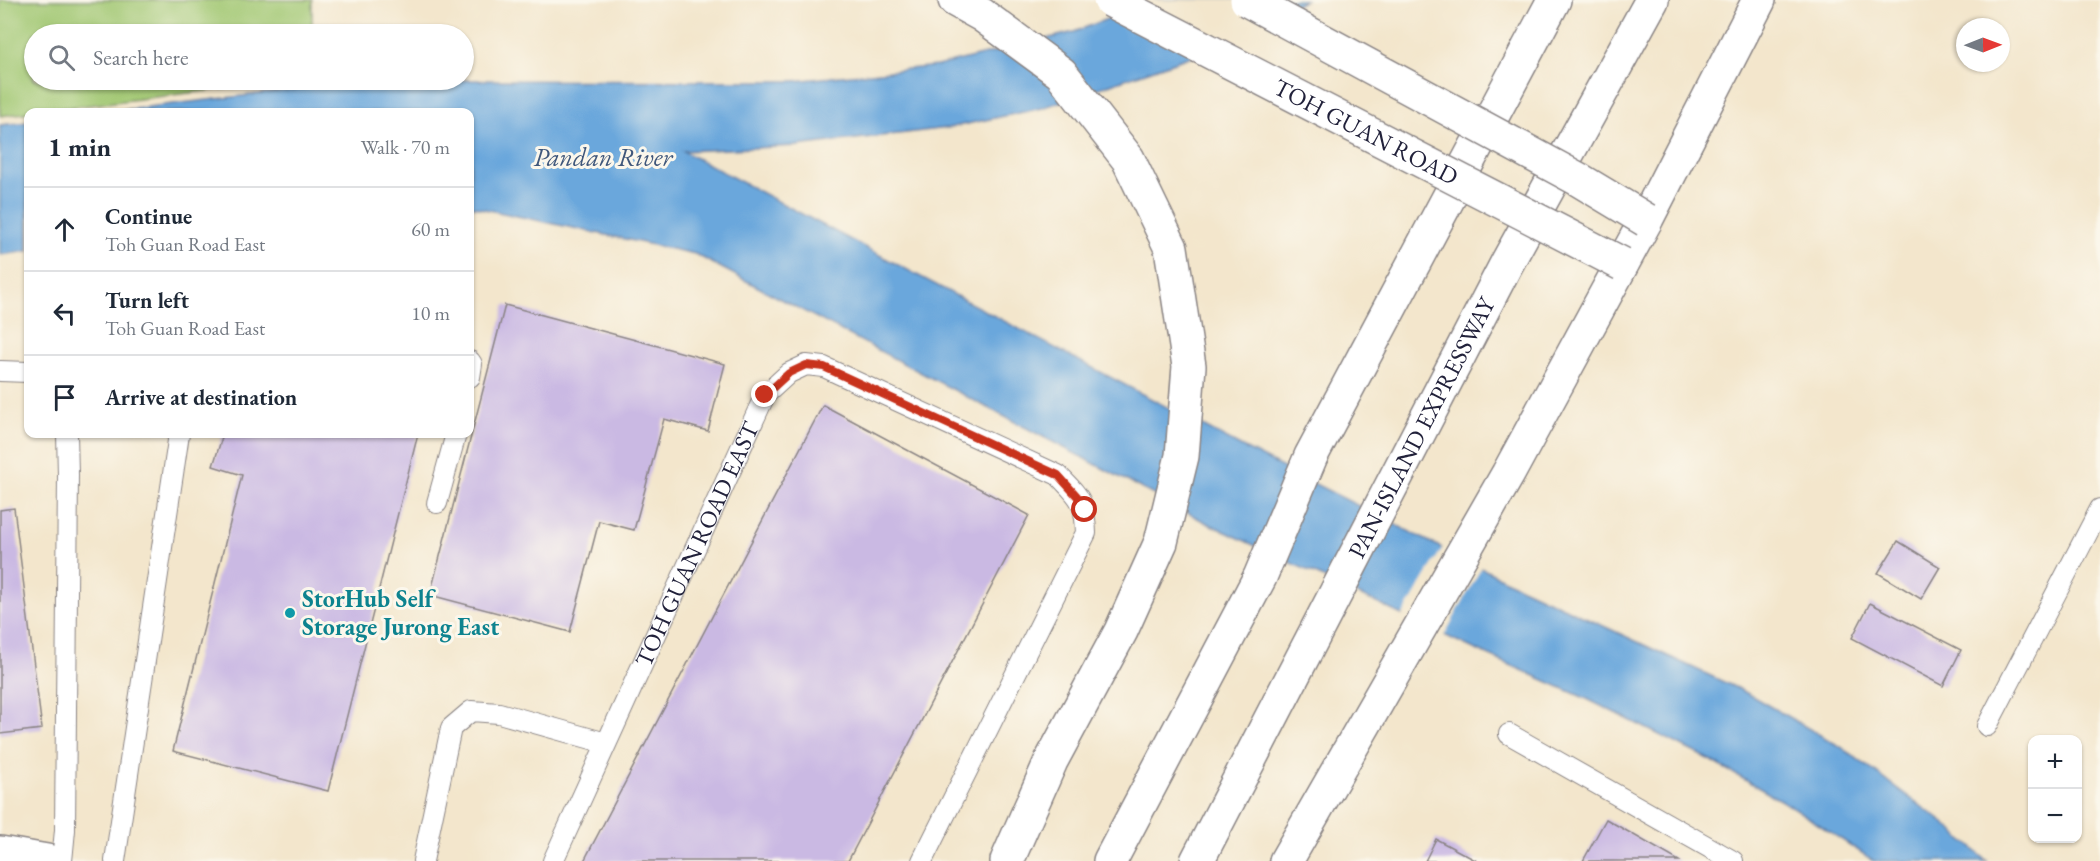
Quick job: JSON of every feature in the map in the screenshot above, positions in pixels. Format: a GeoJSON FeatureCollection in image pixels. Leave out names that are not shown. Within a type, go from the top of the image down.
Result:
{"type":"FeatureCollection","features":[{"type":"Feature","properties":{"kind":"main road"},"geometry":{"type":"LineString","coordinates":[[955,0],[982,15],[1061,73],[1128,159],[1171,248],[1189,366],[1182,456],[1161,542],[1121,632],[1051,761],[1007,861]]}},
{"type":"Feature","properties":{"kind":"main road","name":"TOH GUAN ROAD"},"geometry":{"type":"LineString","coordinates":[[1110,0],[1622,264]]}},
{"type":"Feature","properties":{"kind":"main road"},"geometry":{"type":"LineString","coordinates":[[1247,0],[1578,179],[1646,220]]}},
{"type":"Feature","properties":{"kind":"main road"},"geometry":{"type":"LineString","coordinates":[[1110,861],[1260,577],[1311,456],[1554,0]]}},
{"type":"Feature","properties":{"kind":"main road","name":"PAN-ISLAND EXPRESSWAY"},"geometry":{"type":"LineString","coordinates":[[1197,861],[1507,263],[1652,0]]}},
{"type":"Feature","properties":{"kind":"main road"},"geometry":{"type":"LineString","coordinates":[[1286,861],[1508,474],[1646,220],[1759,0]]}},
{"type":"Feature","properties":{"kind":"main road"},"geometry":{"type":"LineString","coordinates":[[0,853],[47,861]]}},
{"type":"Feature","properties":{"kind":"lane","name":"TOH GUAN ROAD EAST"},"geometry":{"type":"LineString","coordinates":[[553,861],[765,395],[789,373],[806,365],[824,367],[1058,475],[1077,496],[1085,510],[1086,533],[922,861]]}},
{"type":"Feature","properties":{"kind":"lane"},"geometry":{"type":"LineString","coordinates":[[0,371],[24,372]]}},
{"type":"Feature","properties":{"kind":"lane"},"geometry":{"type":"LineString","coordinates":[[62,861],[65,819],[67,438]]}},
{"type":"Feature","properties":{"kind":"lane"},"geometry":{"type":"LineString","coordinates":[[115,861],[178,438]]}},
{"type":"Feature","properties":{"kind":"lane"},"geometry":{"type":"LineString","coordinates":[[437,503],[455,438]]}},
{"type":"Feature","properties":{"kind":"lane"},"geometry":{"type":"LineString","coordinates":[[1988,726],[2100,509]]}},
{"type":"Feature","properties":{"kind":"lane"},"geometry":{"type":"LineString","coordinates":[[423,861],[451,728],[471,711],[499,713],[606,743]]}},
{"type":"Feature","properties":{"kind":"lane"},"geometry":{"type":"LineString","coordinates":[[1509,734],[1733,861]]}},
{"type":"Feature","properties":{"kind":"green space"},"geometry":{"type":"Polygon","coordinates":[[[0,0],[312,0],[312,24],[24,24],[24,90],[213,90],[66,108],[24,108],[24,113],[0,116],[0,0]]]}},
{"type":"Feature","properties":{"kind":"water","name":"Pandan River"},"geometry":{"type":"Polygon","coordinates":[[[1155,0],[1305,0],[1226,44],[1042,108],[948,128],[797,146],[683,151],[1246,449],[1509,582],[1743,691],[1841,747],[1944,823],[1987,861],[1874,861],[1794,808],[1712,761],[1587,699],[1474,649],[1207,523],[695,254],[474,207],[474,108],[139,108],[292,90],[474,90],[474,80],[794,81],[937,66],[1074,32],[1155,0]]]}},
{"type":"Feature","properties":{"kind":"water"},"geometry":{"type":"Polygon","coordinates":[[[24,122],[24,252],[0,255],[0,125],[24,122]]]}},
{"type":"Feature","properties":{"kind":"pier"},"geometry":{"type":"Polygon","coordinates":[[[1146,0],[1275,0],[1293,10],[1228,47],[1107,16],[1146,0]]]}},
{"type":"Feature","properties":{"kind":"pier"},"geometry":{"type":"Polygon","coordinates":[[[1444,545],[1483,565],[1443,638],[1401,618],[1444,545]]]}},
{"type":"Feature","properties":{"kind":"building"},"geometry":{"type":"Polygon","coordinates":[[[505,305],[725,364],[708,431],[664,419],[634,530],[599,521],[570,632],[430,595],[471,438],[474,438],[474,425],[505,305]]]}},
{"type":"Feature","properties":{"kind":"building"},"geometry":{"type":"Polygon","coordinates":[[[823,405],[1029,515],[848,861],[584,861],[823,405]]]}},
{"type":"Feature","properties":{"kind":"building","name":"StorHub Self Storage Jurong East"},"geometry":{"type":"Polygon","coordinates":[[[222,438],[417,438],[328,791],[173,751],[242,475],[213,466],[222,438]]]}},
{"type":"Feature","properties":{"kind":"building"},"geometry":{"type":"Polygon","coordinates":[[[14,508],[42,729],[0,734],[0,510],[14,508]]]}},
{"type":"Feature","properties":{"kind":"building"},"geometry":{"type":"Polygon","coordinates":[[[1898,541],[1940,567],[1921,599],[1878,573],[1898,541]]]}},
{"type":"Feature","properties":{"kind":"building"},"geometry":{"type":"Polygon","coordinates":[[[1870,603],[1961,650],[1943,686],[1852,638],[1870,603]]]}},
{"type":"Feature","properties":{"kind":"building"},"geometry":{"type":"Polygon","coordinates":[[[1606,819],[1679,861],[1583,861],[1606,819]]]}},
{"type":"Feature","properties":{"kind":"building"},"geometry":{"type":"Polygon","coordinates":[[[1436,839],[1477,861],[1425,861],[1436,839]]]}},
{"type":"Feature","properties":{"kind":"place","name":"StorHub Self Storage Jurong East"},"geometry":{"type":"Point","coordinates":[290,613]}},
{"type":"Feature","properties":{"kind":"route"},"geometry":{"type":"LineString","coordinates":[[765,395],[789,373],[806,365],[824,367],[1058,475],[1077,496],[1085,510]]}}]}
